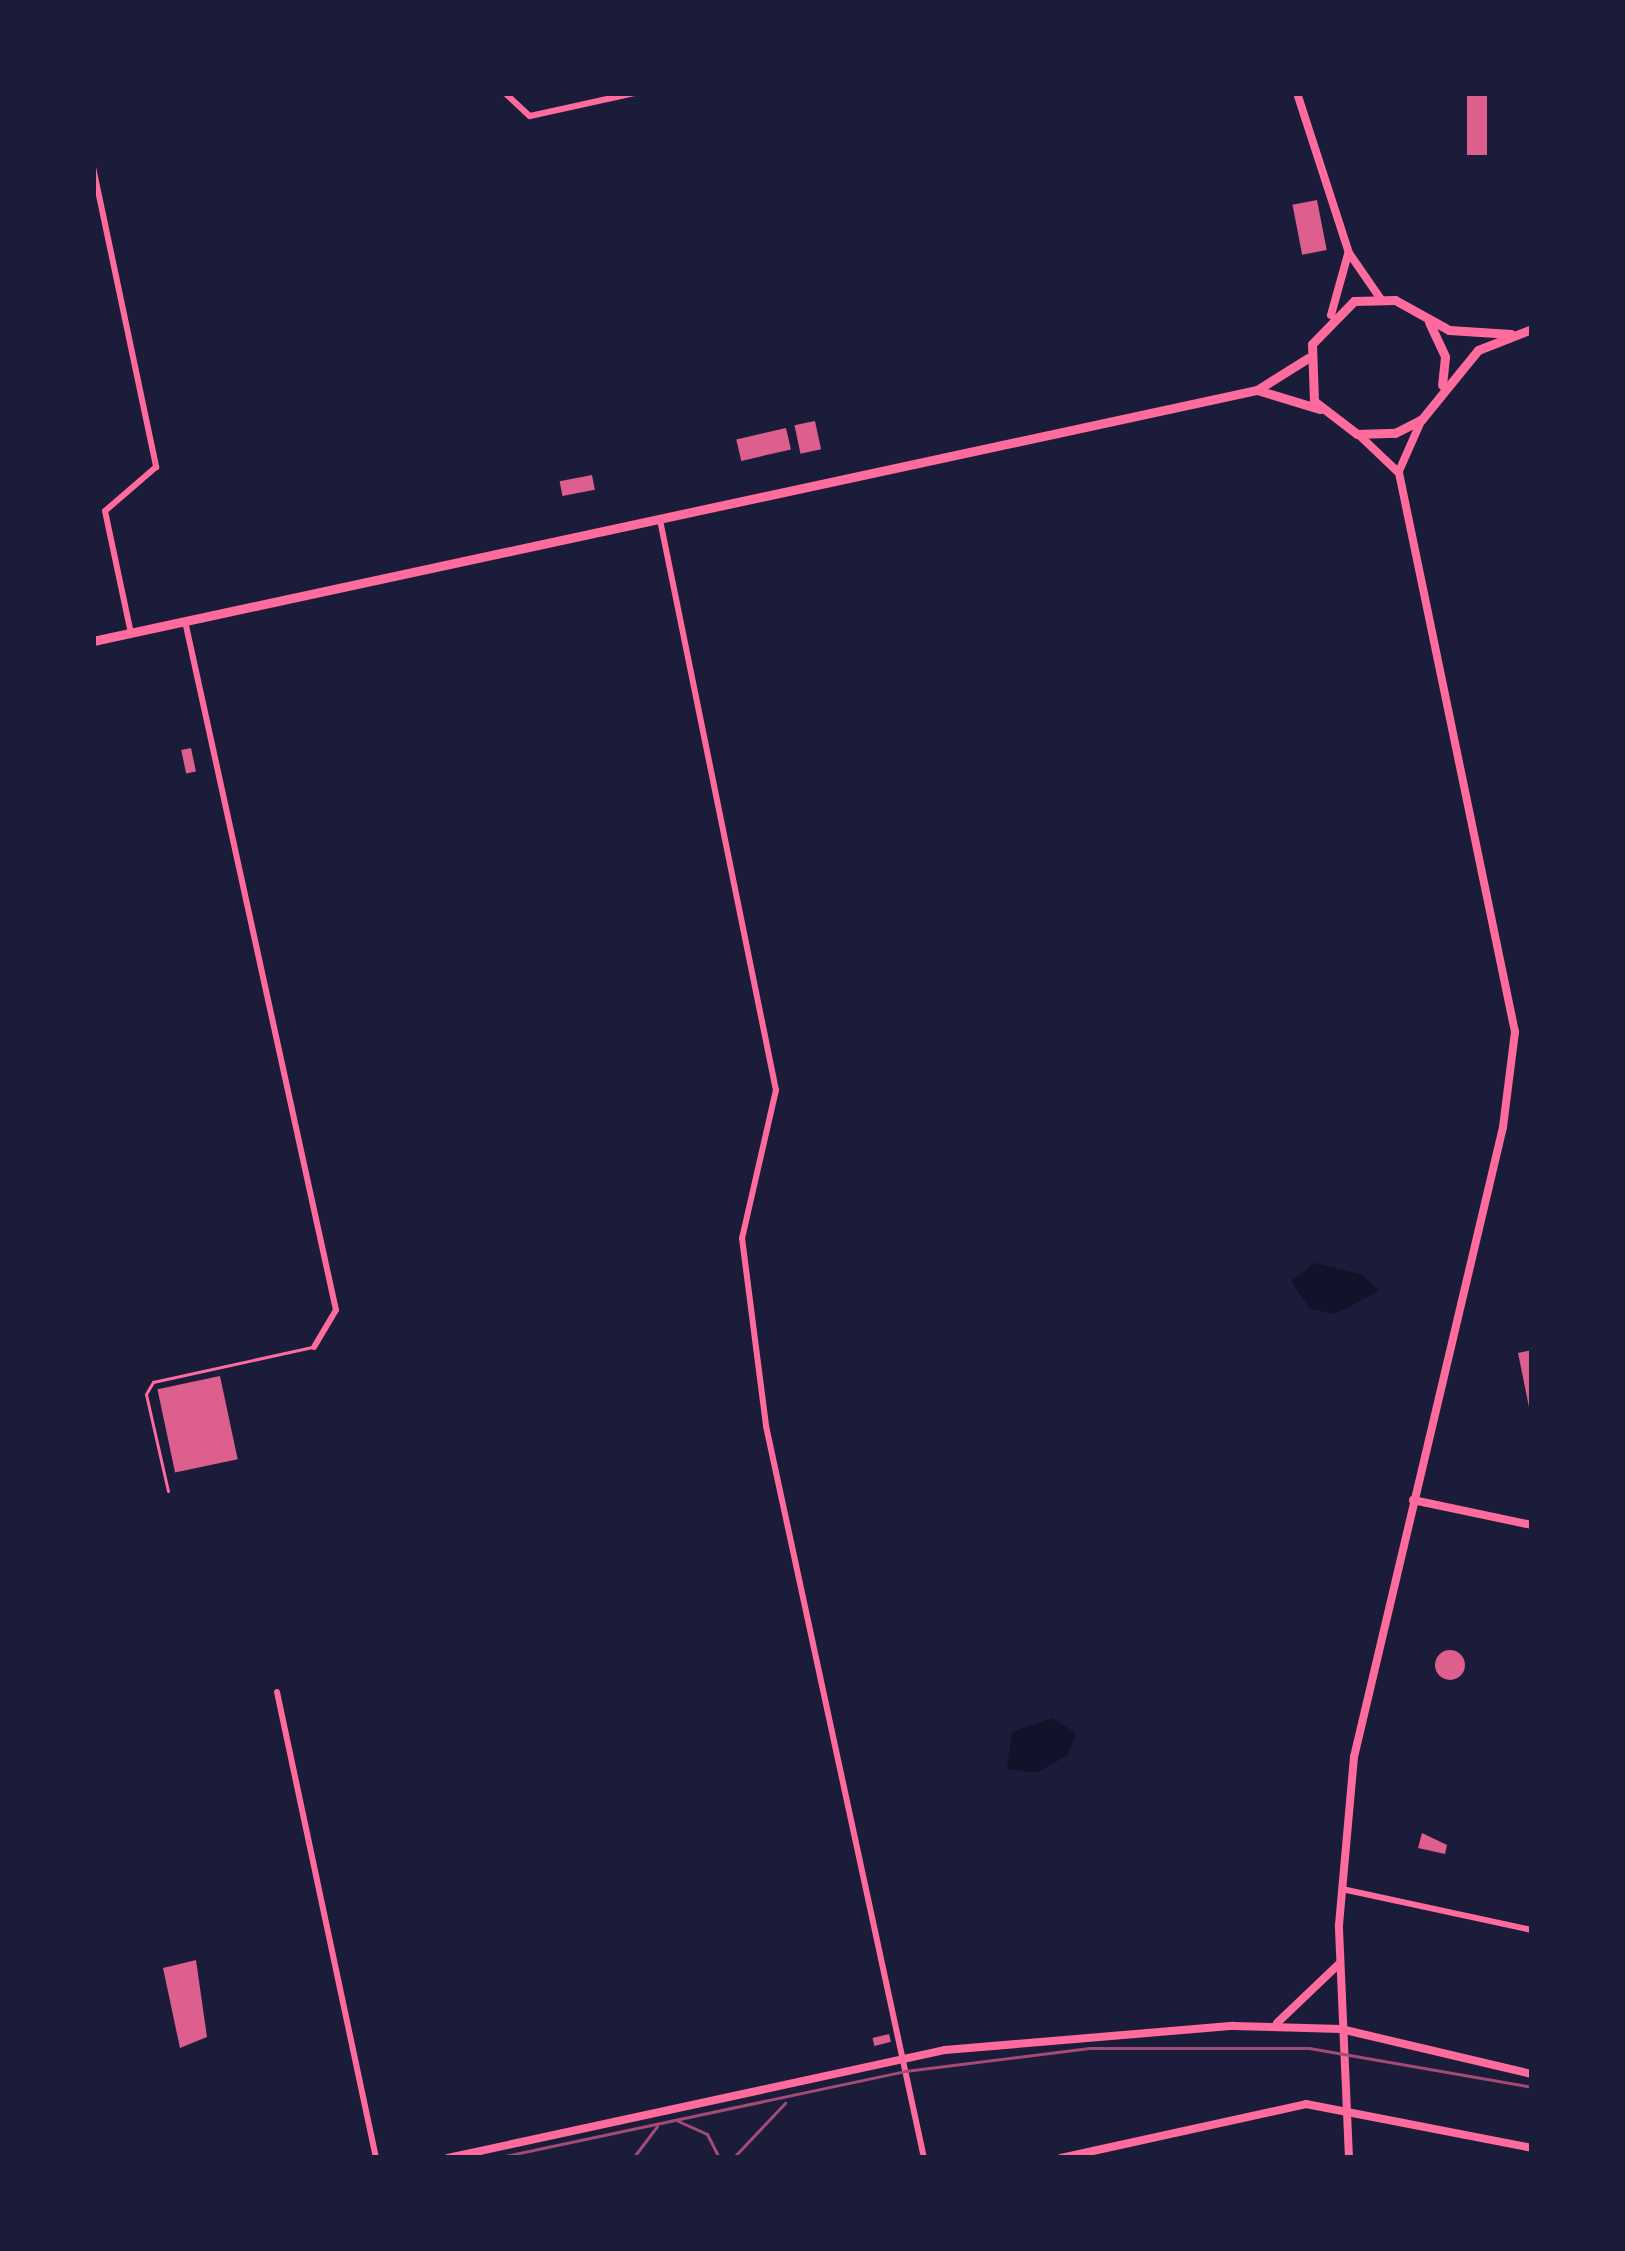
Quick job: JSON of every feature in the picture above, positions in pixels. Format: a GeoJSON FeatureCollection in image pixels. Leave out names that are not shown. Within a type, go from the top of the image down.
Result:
{"type":"FeatureCollection","features":[{"type":"Feature","properties":{"kind":"main road"},"geometry":{"type":"LineString","coordinates":[[1298,93],[1348,253],[1380,298],[1427,320],[1510,334]]}},
{"type":"Feature","properties":{"kind":"main road"},"geometry":{"type":"LineString","coordinates":[[93,641],[1257,390],[1308,358],[1331,315],[1348,253]]}},
{"type":"Feature","properties":{"kind":"main road"},"geometry":{"type":"LineString","coordinates":[[1331,315],[1380,298]]}},
{"type":"Feature","properties":{"kind":"main road"},"geometry":{"type":"LineString","coordinates":[[1427,320],[1445,357],[1439,396]]}},
{"type":"Feature","properties":{"kind":"main road"},"geometry":{"type":"LineString","coordinates":[[1349,2158],[1339,1964],[1354,1756],[1503,1126],[1515,1032],[1399,473],[1422,418],[1478,350],[1532,329]]}},
{"type":"Feature","properties":{"kind":"main road"},"geometry":{"type":"LineString","coordinates":[[1308,358],[1321,409]]}},
{"type":"Feature","properties":{"kind":"main road"},"geometry":{"type":"LineString","coordinates":[[1257,390],[1321,409],[1399,473]]}},
{"type":"Feature","properties":{"kind":"main road"},"geometry":{"type":"LineString","coordinates":[[1357,434],[1422,418]]}},
{"type":"Feature","properties":{"kind":"main road"},"geometry":{"type":"LineString","coordinates":[[1413,1501],[1532,1525]]}},
{"type":"Feature","properties":{"kind":"main road"},"geometry":{"type":"LineString","coordinates":[[1276,2024],[1339,1964]]}},
{"type":"Feature","properties":{"kind":"main road"},"geometry":{"type":"LineString","coordinates":[[448,2158],[901,2059],[1276,2024],[1341,2030],[1532,2074]]}},
{"type":"Feature","properties":{"kind":"main road"},"geometry":{"type":"LineString","coordinates":[[1061,2158],[1306,2104],[1532,2148]]}},
{"type":"Feature","properties":{"kind":"main road"},"geometry":{"type":"LineString","coordinates":[[516,2142],[520,2158]]}},
{"type":"Feature","properties":{"kind":"street"},"geometry":{"type":"LineString","coordinates":[[505,93],[530,116],[635,93]]}},
{"type":"Feature","properties":{"kind":"street"},"geometry":{"type":"LineString","coordinates":[[93,166],[155,467],[105,511],[131,633]]}},
{"type":"Feature","properties":{"kind":"street"},"geometry":{"type":"LineString","coordinates":[[660,520],[776,1090],[742,1238],[766,1426],[924,2158]]}},
{"type":"Feature","properties":{"kind":"street"},"geometry":{"type":"LineString","coordinates":[[185,620],[336,1310],[314,1347]]}},
{"type":"Feature","properties":{"kind":"street"},"geometry":{"type":"LineString","coordinates":[[277,1692],[376,2158]]}},
{"type":"Feature","properties":{"kind":"street"},"geometry":{"type":"LineString","coordinates":[[1341,1889],[1532,1930]]}},
{"type":"Feature","properties":{"kind":"lane"},"geometry":{"type":"LineString","coordinates":[[168,1492],[146,1394],[153,1382],[314,1347]]}},
{"type":"Feature","properties":{"kind":"shaded area"},"geometry":{"type":"Polygon","coordinates":[[[1314,1263],[1361,1274],[1379,1291],[1335,1314],[1310,1309],[1291,1281],[1314,1263]]]}},
{"type":"Feature","properties":{"kind":"shaded area"},"geometry":{"type":"Polygon","coordinates":[[[1052,1718],[1076,1733],[1068,1755],[1036,1773],[1007,1769],[1012,1732],[1052,1718]]]}},
{"type":"Feature","properties":{"kind":"building"},"geometry":{"type":"Polygon","coordinates":[[[1467,93],[1487,93],[1487,155],[1467,155],[1467,93]]]}},
{"type":"Feature","properties":{"kind":"building"},"geometry":{"type":"Polygon","coordinates":[[[1317,200],[1327,250],[1302,255],[1292,205],[1317,200]]]}},
{"type":"Feature","properties":{"kind":"building"},"geometry":{"type":"Polygon","coordinates":[[[815,421],[821,449],[800,454],[794,425],[815,421]]]}},
{"type":"Feature","properties":{"kind":"building"},"geometry":{"type":"Polygon","coordinates":[[[786,428],[791,449],[741,461],[736,439],[786,428]]]}},
{"type":"Feature","properties":{"kind":"building"},"geometry":{"type":"Polygon","coordinates":[[[592,475],[595,490],[562,496],[560,481],[592,475]]]}},
{"type":"Feature","properties":{"kind":"building"},"geometry":{"type":"Polygon","coordinates":[[[191,748],[196,771],[186,774],[181,750],[191,748]]]}},
{"type":"Feature","properties":{"kind":"building"},"geometry":{"type":"Polygon","coordinates":[[[1532,1350],[1532,1411],[1530,1412],[1518,1353],[1532,1350]]]}},
{"type":"Feature","properties":{"kind":"building"},"geometry":{"type":"Polygon","coordinates":[[[220,1376],[238,1459],[175,1472],[157,1389],[220,1376]]]}},
{"type":"Feature","properties":{"kind":"building"},"geometry":{"type":"Polygon","coordinates":[[[1450,1650],[1461,1654],[1465,1665],[1461,1676],[1450,1680],[1439,1676],[1435,1665],[1439,1654],[1450,1650]]]}},
{"type":"Feature","properties":{"kind":"building"},"geometry":{"type":"Polygon","coordinates":[[[1422,1833],[1447,1845],[1445,1854],[1418,1848],[1422,1833]]]}},
{"type":"Feature","properties":{"kind":"building"},"geometry":{"type":"Polygon","coordinates":[[[196,1960],[207,2037],[180,2048],[163,1968],[196,1960]]]}},
{"type":"Feature","properties":{"kind":"building"},"geometry":{"type":"Polygon","coordinates":[[[889,2034],[891,2042],[874,2046],[873,2038],[889,2034]]]}},
{"type":"Feature","properties":{"kind":"tram line"},"geometry":{"type":"LineString","coordinates":[[496,2158],[905,2071],[1090,2048],[1309,2048],[1532,2087]]}},
{"type":"Feature","properties":{"kind":"tram line"},"geometry":{"type":"LineString","coordinates":[[733,2158],[785,2103]]}},
{"type":"Feature","properties":{"kind":"tram line"},"geometry":{"type":"LineString","coordinates":[[678,2121],[707,2134],[719,2158]]}},
{"type":"Feature","properties":{"kind":"tram line"},"geometry":{"type":"LineString","coordinates":[[633,2158],[657,2126]]}}]}
